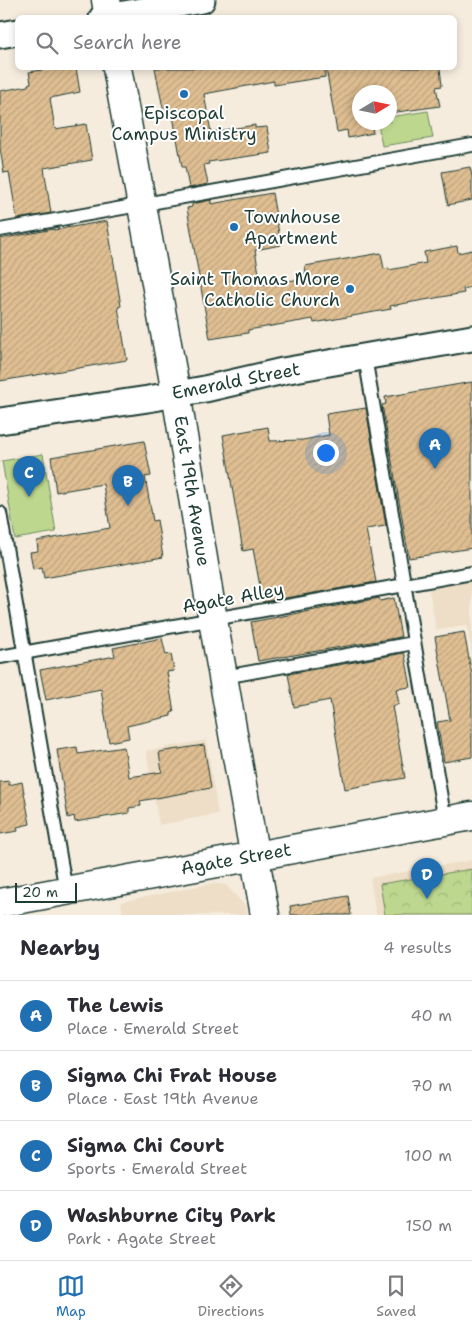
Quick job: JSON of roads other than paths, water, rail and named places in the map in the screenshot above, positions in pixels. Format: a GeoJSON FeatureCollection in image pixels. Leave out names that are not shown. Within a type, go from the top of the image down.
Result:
{"type":"FeatureCollection","features":[{"type":"Feature","properties":{"kind":"street"},"geometry":{"type":"LineString","coordinates":[[106,13],[202,0]]}},
{"type":"Feature","properties":{"kind":"street"},"geometry":{"type":"LineString","coordinates":[[0,35],[15,32]]}},
{"type":"Feature","properties":{"kind":"street","name":"East 19th Avenue"},"geometry":{"type":"LineString","coordinates":[[117,70],[176,393],[265,915]]}},
{"type":"Feature","properties":{"kind":"street","name":"Emerald Street"},"geometry":{"type":"LineString","coordinates":[[0,421],[129,402],[283,371],[472,338]]}},
{"type":"Feature","properties":{"kind":"street","name":"Agate Street"},"geometry":{"type":"LineString","coordinates":[[0,902],[472,816]]}},
{"type":"Feature","properties":{"kind":"lane"},"geometry":{"type":"LineString","coordinates":[[0,230],[472,145]]}},
{"type":"Feature","properties":{"kind":"lane"},"geometry":{"type":"LineString","coordinates":[[365,357],[445,821]]}},
{"type":"Feature","properties":{"kind":"lane"},"geometry":{"type":"LineString","coordinates":[[0,513],[66,891]]}},
{"type":"Feature","properties":{"kind":"lane","name":"Agate Alley"},"geometry":{"type":"LineString","coordinates":[[0,657],[472,573]]}},
{"type":"Feature","properties":{"kind":"lane"},"geometry":{"type":"LineString","coordinates":[[224,677],[414,643]]}},
{"type":"Feature","properties":{"kind":"place","name":"Episcopal Campus Ministry"},"geometry":{"type":"Point","coordinates":[184,94]}},
{"type":"Feature","properties":{"kind":"place","name":"Townhouse Apartment"},"geometry":{"type":"Point","coordinates":[234,227]}},
{"type":"Feature","properties":{"kind":"place","name":"Saint Thomas More Catholic Church"},"geometry":{"type":"Point","coordinates":[350,289]}},
{"type":"Feature","properties":{"kind":"place","name":"The Lewis"},"geometry":{"type":"Point","coordinates":[435,469]}},
{"type":"Feature","properties":{"kind":"place","name":"Sigma Chi Court"},"geometry":{"type":"Point","coordinates":[29,497]}},
{"type":"Feature","properties":{"kind":"place","name":"Sigma Chi Frat House"},"geometry":{"type":"Point","coordinates":[128,506]}},
{"type":"Feature","properties":{"kind":"place","name":"Washburne City Park"},"geometry":{"type":"Point","coordinates":[427,899]}}]}
